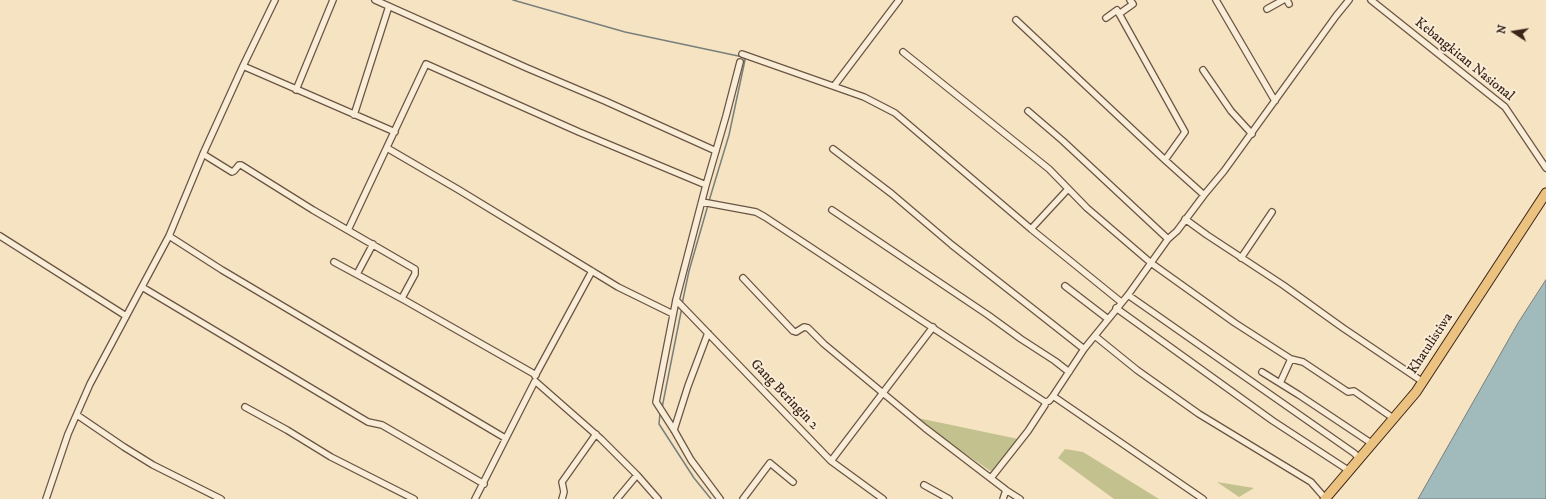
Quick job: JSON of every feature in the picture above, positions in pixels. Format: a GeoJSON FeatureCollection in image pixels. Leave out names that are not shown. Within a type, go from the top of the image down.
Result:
{"type":"FeatureCollection","features":[{"type":"Feature","properties":{"kind":"highway","name":"Khatulistiwa"},"geometry":{"type":"LineString","coordinates":[[1325,499],[1423,382],[1546,194]]}},
{"type":"Feature","properties":{"kind":"street"},"geometry":{"type":"LineString","coordinates":[[46,499],[77,415],[93,378],[168,236],[203,154],[275,0]]}},
{"type":"Feature","properties":{"kind":"street"},"geometry":{"type":"LineString","coordinates":[[296,90],[334,0]]}},
{"type":"Feature","properties":{"kind":"street"},"geometry":{"type":"LineString","coordinates":[[375,0],[386,3],[527,68],[605,100],[716,151]]}},
{"type":"Feature","properties":{"kind":"street"},"geometry":{"type":"LineString","coordinates":[[834,86],[899,0]]}},
{"type":"Feature","properties":{"kind":"street"},"geometry":{"type":"LineString","coordinates":[[1119,14],[1133,4],[1130,0]]}},
{"type":"Feature","properties":{"kind":"street"},"geometry":{"type":"LineString","coordinates":[[1216,0],[1275,101]]}},
{"type":"Feature","properties":{"kind":"street"},"geometry":{"type":"LineString","coordinates":[[1267,9],[1282,0]]}},
{"type":"Feature","properties":{"kind":"street"},"geometry":{"type":"LineString","coordinates":[[991,478],[1028,431],[1045,405],[1045,402],[1049,401],[1053,396],[1084,350],[1116,308],[1128,295],[1168,239],[1177,231],[1204,195],[1224,172],[1349,0]]}},
{"type":"Feature","properties":{"kind":"street","name":"Kebangkitan Nasional"},"geometry":{"type":"LineString","coordinates":[[1371,0],[1505,107],[1546,168]]}},
{"type":"Feature","properties":{"kind":"street"},"geometry":{"type":"LineString","coordinates":[[354,115],[386,3]]}},
{"type":"Feature","properties":{"kind":"street"},"geometry":{"type":"LineString","coordinates":[[1106,18],[1116,10],[1119,14],[1185,132],[1165,160]]}},
{"type":"Feature","properties":{"kind":"street"},"geometry":{"type":"LineString","coordinates":[[1016,20],[1204,195]]}},
{"type":"Feature","properties":{"kind":"street"},"geometry":{"type":"LineString","coordinates":[[903,52],[1049,169],[1087,208],[1151,263],[1235,323],[1291,359],[1302,362],[1348,392],[1354,391],[1393,418]]}},
{"type":"Feature","properties":{"kind":"street"},"geometry":{"type":"LineString","coordinates":[[742,54],[864,96],[904,118],[1031,229],[1121,302]]}},
{"type":"Feature","properties":{"kind":"street"},"geometry":{"type":"LineString","coordinates":[[720,499],[692,460],[665,414],[656,404],[673,314],[678,302],[704,202],[706,185],[740,62]]}},
{"type":"Feature","properties":{"kind":"street"},"geometry":{"type":"LineString","coordinates":[[348,230],[426,64],[579,132],[706,185]]}},
{"type":"Feature","properties":{"kind":"street"},"geometry":{"type":"LineString","coordinates":[[243,66],[395,132]]}},
{"type":"Feature","properties":{"kind":"street"},"geometry":{"type":"LineString","coordinates":[[1203,70],[1231,111],[1252,134]]}},
{"type":"Feature","properties":{"kind":"street"},"geometry":{"type":"LineString","coordinates":[[1028,111],[1063,141],[1168,239]]}},
{"type":"Feature","properties":{"kind":"street"},"geometry":{"type":"LineString","coordinates":[[387,148],[618,287],[673,314]]}},
{"type":"Feature","properties":{"kind":"street"},"geometry":{"type":"LineString","coordinates":[[833,149],[892,194],[958,250],[1084,350]]}},
{"type":"Feature","properties":{"kind":"street"},"geometry":{"type":"LineString","coordinates":[[203,154],[232,172],[239,165],[242,165],[415,269],[415,274],[402,298]]}},
{"type":"Feature","properties":{"kind":"street"},"geometry":{"type":"LineString","coordinates":[[1031,229],[1068,189]]}},
{"type":"Feature","properties":{"kind":"street"},"geometry":{"type":"LineString","coordinates":[[704,202],[756,212],[765,217],[905,310],[934,327],[1045,402]]}},
{"type":"Feature","properties":{"kind":"street"},"geometry":{"type":"LineString","coordinates":[[832,210],[988,314],[1021,339],[1056,360],[1069,372]]}},
{"type":"Feature","properties":{"kind":"street"},"geometry":{"type":"LineString","coordinates":[[1241,258],[1272,212]]}},
{"type":"Feature","properties":{"kind":"street"},"geometry":{"type":"LineString","coordinates":[[1185,219],[1423,382]]}},
{"type":"Feature","properties":{"kind":"street"},"geometry":{"type":"LineString","coordinates":[[0,236],[126,316]]}},
{"type":"Feature","properties":{"kind":"street"},"geometry":{"type":"LineString","coordinates":[[168,236],[222,270],[505,438]]}},
{"type":"Feature","properties":{"kind":"street"},"geometry":{"type":"LineString","coordinates":[[357,274],[373,244]]}},
{"type":"Feature","properties":{"kind":"street"},"geometry":{"type":"LineString","coordinates":[[334,262],[402,298],[535,378],[596,434],[637,475],[658,499]]}},
{"type":"Feature","properties":{"kind":"street"},"geometry":{"type":"LineString","coordinates":[[475,499],[484,484],[535,378],[592,271]]}},
{"type":"Feature","properties":{"kind":"street"},"geometry":{"type":"LineString","coordinates":[[743,278],[793,331],[796,332],[804,327],[808,328],[824,344],[925,428],[1020,499]]}},
{"type":"Feature","properties":{"kind":"street"},"geometry":{"type":"LineString","coordinates":[[1065,286],[1108,319]]}},
{"type":"Feature","properties":{"kind":"street"},"geometry":{"type":"LineString","coordinates":[[142,287],[364,420],[382,425],[484,484]]}},
{"type":"Feature","properties":{"kind":"street"},"geometry":{"type":"LineString","coordinates":[[1128,295],[1354,453],[1358,458]]}},
{"type":"Feature","properties":{"kind":"street","name":"Gang Beringin 2"},"geometry":{"type":"LineString","coordinates":[[678,302],[831,461],[883,499]]}},
{"type":"Feature","properties":{"kind":"street"},"geometry":{"type":"LineString","coordinates":[[1116,308],[1274,421],[1348,470]]}},
{"type":"Feature","properties":{"kind":"street"},"geometry":{"type":"LineString","coordinates":[[831,461],[934,327]]}},
{"type":"Feature","properties":{"kind":"street"},"geometry":{"type":"LineString","coordinates":[[674,430],[688,386],[708,333]]}},
{"type":"Feature","properties":{"kind":"street"},"geometry":{"type":"LineString","coordinates":[[1095,336],[1141,374],[1199,414],[1311,482],[1325,499]]}},
{"type":"Feature","properties":{"kind":"street"},"geometry":{"type":"LineString","coordinates":[[1280,383],[1291,359]]}},
{"type":"Feature","properties":{"kind":"street"},"geometry":{"type":"LineString","coordinates":[[1262,372],[1371,443]]}},
{"type":"Feature","properties":{"kind":"street"},"geometry":{"type":"LineString","coordinates":[[1053,396],[1203,499]]}},
{"type":"Feature","properties":{"kind":"street"},"geometry":{"type":"LineString","coordinates":[[244,407],[288,430],[331,457],[414,499]]}},
{"type":"Feature","properties":{"kind":"street"},"geometry":{"type":"LineString","coordinates":[[77,415],[153,465],[221,499]]}},
{"type":"Feature","properties":{"kind":"street"},"geometry":{"type":"LineString","coordinates":[[562,499],[564,492],[562,482],[596,434]]}},
{"type":"Feature","properties":{"kind":"street"},"geometry":{"type":"LineString","coordinates":[[744,499],[770,463],[793,482]]}},
{"type":"Feature","properties":{"kind":"street"},"geometry":{"type":"LineString","coordinates":[[617,499],[637,475]]}},
{"type":"Feature","properties":{"kind":"street"},"geometry":{"type":"LineString","coordinates":[[924,484],[949,499]]}},
{"type":"Feature","properties":{"kind":"street"},"geometry":{"type":"LineString","coordinates":[[1003,499],[1006,490]]}},
{"type":"Feature","properties":{"kind":"shaded area"},"geometry":{"type":"Polygon","coordinates":[[[913,417],[1023,440],[996,475],[913,417]]]}},
{"type":"Feature","properties":{"kind":"shaded area"},"geometry":{"type":"Polygon","coordinates":[[[1065,449],[1083,452],[1159,499],[1114,499],[1058,458],[1065,449]]]}},
{"type":"Feature","properties":{"kind":"shaded area"},"geometry":{"type":"Polygon","coordinates":[[[1217,482],[1254,488],[1239,497],[1217,482]]]}},
{"type":"Feature","properties":{"kind":"water"},"geometry":{"type":"Polygon","coordinates":[[[1546,280],[1546,499],[1418,499],[1518,323],[1546,280]]]}},
{"type":"Feature","properties":{"kind":"waterway"},"geometry":{"type":"LineString","coordinates":[[513,0],[625,32],[743,57],[745,60],[729,135],[709,201]]}},
{"type":"Feature","properties":{"kind":"waterway"},"geometry":{"type":"LineString","coordinates":[[682,304],[689,271],[708,205]]}},
{"type":"Feature","properties":{"kind":"waterway"},"geometry":{"type":"LineString","coordinates":[[662,408],[682,307]]}},
{"type":"Feature","properties":{"kind":"waterway"},"geometry":{"type":"LineString","coordinates":[[660,413],[659,424],[694,478],[711,499]]}}]}
